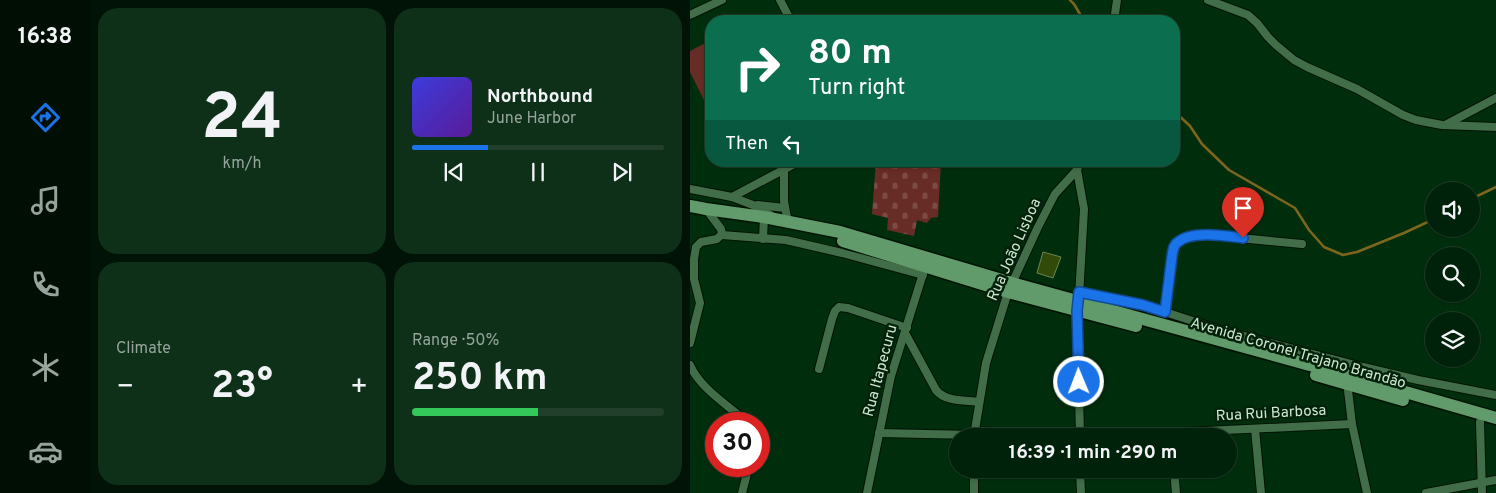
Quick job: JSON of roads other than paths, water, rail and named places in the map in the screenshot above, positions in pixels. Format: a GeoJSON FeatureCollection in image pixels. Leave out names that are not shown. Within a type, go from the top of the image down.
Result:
{"type":"FeatureCollection","features":[{"type":"Feature","properties":{"kind":"main road","name":"Avenida Coronel Trajano Brandão"},"geometry":{"type":"LineString","coordinates":[[690,206],[764,217],[803,226],[820,234],[925,266],[1010,288],[1078,301],[1256,358],[1496,418]]}},
{"type":"Feature","properties":{"kind":"main road","name":"Avenida Coronel Trajano Brandão"},"geometry":{"type":"LineString","coordinates":[[1346,380],[1496,427]]}},
{"type":"Feature","properties":{"kind":"street"},"geometry":{"type":"LineString","coordinates":[[690,15],[722,0]]}},
{"type":"Feature","properties":{"kind":"street"},"geometry":{"type":"LineString","coordinates":[[780,0],[788,15]]}},
{"type":"Feature","properties":{"kind":"street"},"geometry":{"type":"LineString","coordinates":[[1115,15],[1117,0]]}},
{"type":"Feature","properties":{"kind":"street"},"geometry":{"type":"LineString","coordinates":[[1208,0],[1248,15],[1276,46],[1294,60],[1357,89],[1403,115],[1428,123],[1496,126]]}},
{"type":"Feature","properties":{"kind":"street"},"geometry":{"type":"LineString","coordinates":[[1445,125],[1496,98]]}},
{"type":"Feature","properties":{"kind":"street"},"geometry":{"type":"LineString","coordinates":[[732,196],[788,167]]}},
{"type":"Feature","properties":{"kind":"street"},"geometry":{"type":"LineString","coordinates":[[1078,167],[1084,209],[1078,301],[1080,428]]}},
{"type":"Feature","properties":{"kind":"street"},"geometry":{"type":"LineString","coordinates":[[784,169],[783,190],[786,222]]}},
{"type":"Feature","properties":{"kind":"street","name":"Rua João Lisboa"},"geometry":{"type":"LineString","coordinates":[[975,428],[986,363],[1010,288],[1055,194],[1077,170]]}},
{"type":"Feature","properties":{"kind":"street"},"geometry":{"type":"LineString","coordinates":[[690,189],[732,196],[786,222]]}},
{"type":"Feature","properties":{"kind":"street"},"geometry":{"type":"LineString","coordinates":[[753,205],[785,208]]}},
{"type":"Feature","properties":{"kind":"street"},"geometry":{"type":"LineString","coordinates":[[706,209],[722,229],[722,235]]}},
{"type":"Feature","properties":{"kind":"street"},"geometry":{"type":"LineString","coordinates":[[763,238],[764,217]]}},
{"type":"Feature","properties":{"kind":"street"},"geometry":{"type":"LineString","coordinates":[[690,343],[700,302],[694,279],[696,247],[701,242],[717,239],[722,235],[786,240],[925,266]]}},
{"type":"Feature","properties":{"kind":"street"},"geometry":{"type":"LineString","coordinates":[[1165,312],[1173,249],[1181,240],[1195,236],[1216,235],[1302,244]]}},
{"type":"Feature","properties":{"kind":"street","name":"Rua Itapecuru"},"geometry":{"type":"LineString","coordinates":[[867,493],[891,376],[925,266]]}},
{"type":"Feature","properties":{"kind":"street","name":"Avenida Coronel Trajano Brandão"},"geometry":{"type":"LineString","coordinates":[[1078,301],[1143,305],[1221,330],[1363,367],[1496,396]]}},
{"type":"Feature","properties":{"kind":"street"},"geometry":{"type":"LineString","coordinates":[[818,369],[835,311],[839,307],[848,308],[906,331],[936,390],[941,396],[979,402]]}},
{"type":"Feature","properties":{"kind":"street"},"geometry":{"type":"LineString","coordinates":[[690,365],[700,380],[735,412]]}},
{"type":"Feature","properties":{"kind":"street"},"geometry":{"type":"LineString","coordinates":[[1346,380],[1352,424],[1367,493]]}},
{"type":"Feature","properties":{"kind":"street"},"geometry":{"type":"LineString","coordinates":[[1480,422],[1482,493]]}},
{"type":"Feature","properties":{"kind":"street","name":"Rua Rui Barbosa"},"geometry":{"type":"LineString","coordinates":[[1237,430],[1352,424]]}},
{"type":"Feature","properties":{"kind":"street"},"geometry":{"type":"LineString","coordinates":[[1255,429],[1260,493]]}},
{"type":"Feature","properties":{"kind":"street"},"geometry":{"type":"LineString","coordinates":[[879,433],[949,434]]}},
{"type":"Feature","properties":{"kind":"street"},"geometry":{"type":"LineString","coordinates":[[742,493],[746,477]]}},
{"type":"Feature","properties":{"kind":"street"},"geometry":{"type":"LineString","coordinates":[[974,478],[974,493]]}},
{"type":"Feature","properties":{"kind":"street"},"geometry":{"type":"LineString","coordinates":[[1080,478],[1081,493]]}},
{"type":"Feature","properties":{"kind":"street"},"geometry":{"type":"LineString","coordinates":[[1175,478],[1176,493]]}},
{"type":"Feature","properties":{"kind":"street"},"geometry":{"type":"LineString","coordinates":[[1426,493],[1496,480]]}},
{"type":"Feature","properties":{"kind":"waterway"},"geometry":{"type":"LineString","coordinates":[[1070,0],[1080,15]]}},
{"type":"Feature","properties":{"kind":"waterway"},"geometry":{"type":"LineString","coordinates":[[1180,117],[1190,126],[1202,144],[1229,170],[1295,208],[1309,230],[1324,247],[1343,255],[1357,252],[1425,223]]}},
{"type":"Feature","properties":{"kind":"waterway"},"geometry":{"type":"LineString","coordinates":[[1480,195],[1496,187]]}}]}
